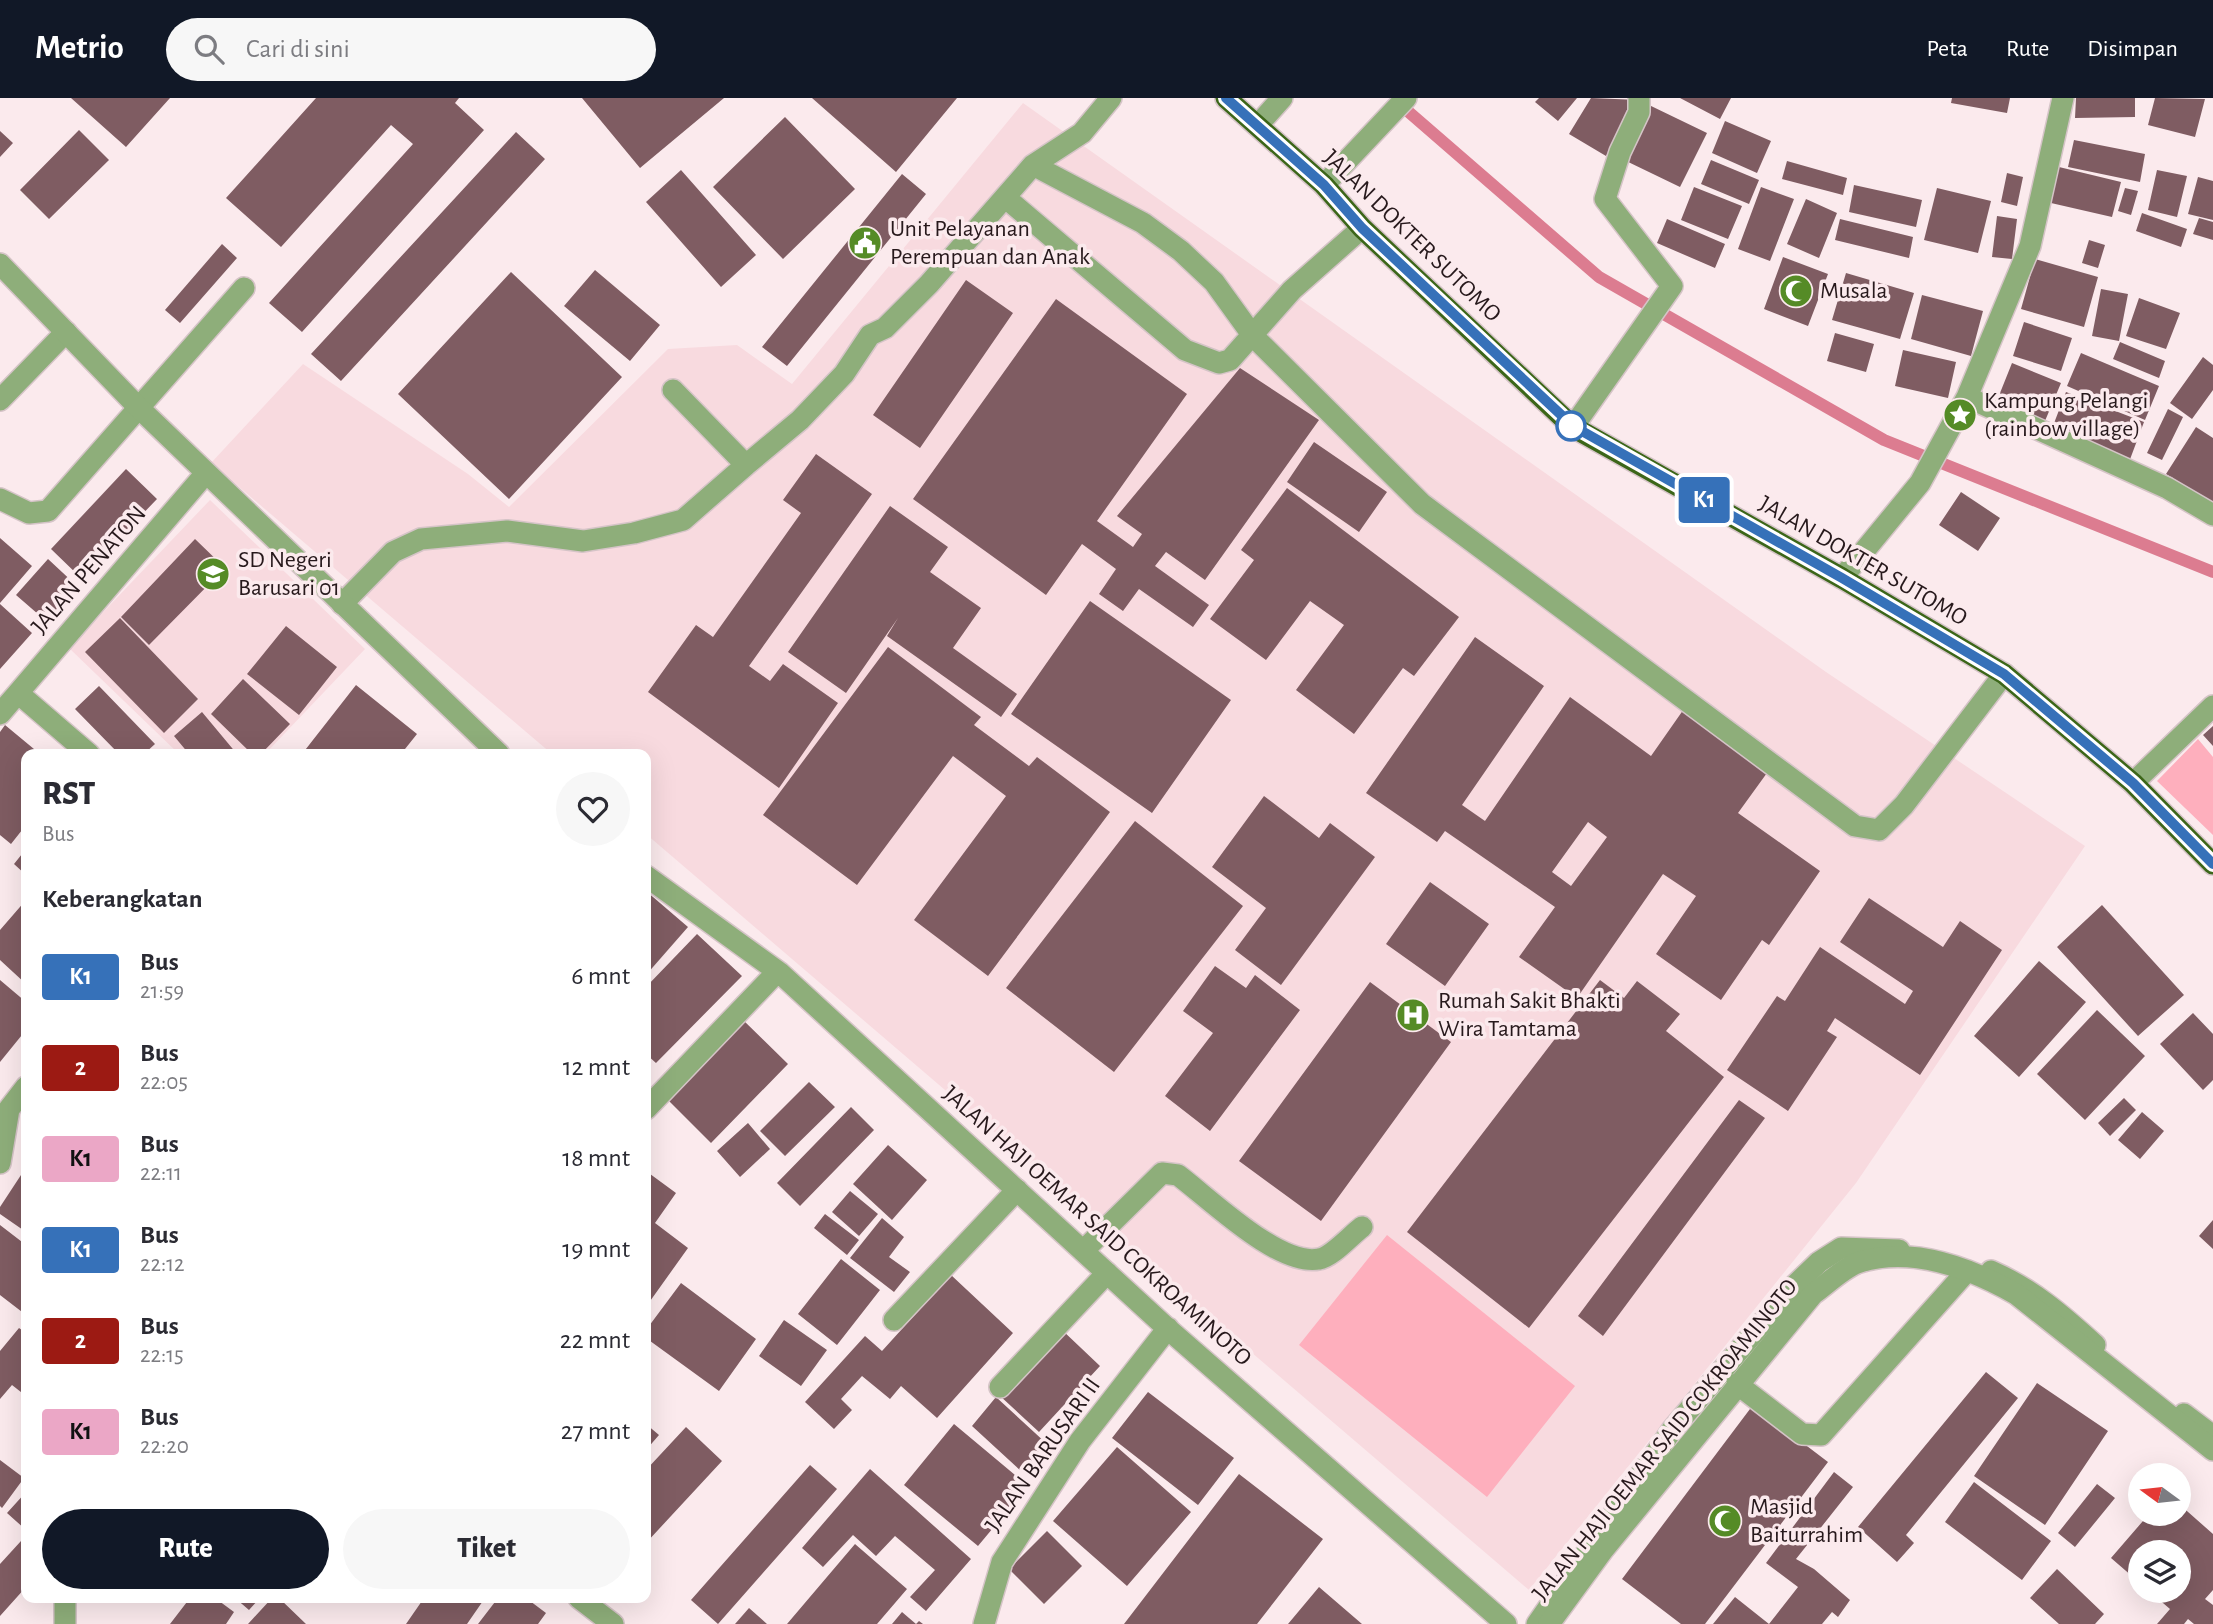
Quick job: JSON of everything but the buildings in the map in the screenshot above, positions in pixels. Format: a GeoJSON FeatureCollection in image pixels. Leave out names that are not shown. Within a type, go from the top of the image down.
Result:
{"type":"FeatureCollection","features":[{"type":"Feature","properties":{"kind":"highway","name":"JALAN DOKTER SUTOMO"},"geometry":{"type":"LineString","coordinates":[[1226,98],[1324,185],[1362,228],[1573,426],[1842,578],[2004,674],[2133,783],[2213,864]]}},
{"type":"Feature","properties":{"kind":"street"},"geometry":{"type":"LineString","coordinates":[[342,604],[393,552],[421,539],[507,531],[583,541],[634,533],[683,520],[800,420],[845,374],[870,335],[885,328],[929,284],[1007,199],[1033,165],[1082,133],[1111,98]]}},
{"type":"Feature","properties":{"kind":"street"},"geometry":{"type":"LineString","coordinates":[[1258,125],[1282,98]]}},
{"type":"Feature","properties":{"kind":"street"},"geometry":{"type":"LineString","coordinates":[[1324,185],[1360,150],[1406,98]]}},
{"type":"Feature","properties":{"kind":"street"},"geometry":{"type":"LineString","coordinates":[[1573,426],[1653,317],[1672,286],[1605,199],[1620,152],[1639,112],[1639,98]]}},
{"type":"Feature","properties":{"kind":"street"},"geometry":{"type":"LineString","coordinates":[[1842,578],[1920,483],[1967,397],[2030,246],[2063,98]]}},
{"type":"Feature","properties":{"kind":"street"},"geometry":{"type":"LineString","coordinates":[[1033,165],[1143,223],[1181,251],[1214,282],[1253,336],[1422,503],[1855,826],[1879,830],[1904,805],[1951,747],[2004,674]]}},
{"type":"Feature","properties":{"kind":"street"},"geometry":{"type":"LineString","coordinates":[[1007,199],[1185,350],[1219,363],[1230,360],[1292,290],[1362,228]]}},
{"type":"Feature","properties":{"kind":"street"},"geometry":{"type":"LineString","coordinates":[[0,264],[206,474],[494,749]]}},
{"type":"Feature","properties":{"kind":"street"},"geometry":{"type":"LineString","coordinates":[[0,499],[29,513],[48,511],[244,288]]}},
{"type":"Feature","properties":{"kind":"street"},"geometry":{"type":"LineString","coordinates":[[0,400],[66,332]]}},
{"type":"Feature","properties":{"kind":"street"},"geometry":{"type":"LineString","coordinates":[[673,390],[746,465]]}},
{"type":"Feature","properties":{"kind":"street"},"geometry":{"type":"LineString","coordinates":[[1967,397],[2167,488],[2213,515]]}},
{"type":"Feature","properties":{"kind":"street","name":"JALAN PENATON"},"geometry":{"type":"LineString","coordinates":[[0,714],[206,474]]}},
{"type":"Feature","properties":{"kind":"street"},"geometry":{"type":"LineString","coordinates":[[18,693],[83,749]]}},
{"type":"Feature","properties":{"kind":"street"},"geometry":{"type":"LineString","coordinates":[[2133,783],[2213,706]]}},
{"type":"Feature","properties":{"kind":"street","name":"JALAN HAJI OEMAR SAID COKROAMINOTO"},"geometry":{"type":"LineString","coordinates":[[651,880],[777,972],[1168,1328],[1506,1624]]}},
{"type":"Feature","properties":{"kind":"street"},"geometry":{"type":"LineString","coordinates":[[651,1104],[777,972]]}},
{"type":"Feature","properties":{"kind":"street"},"geometry":{"type":"LineString","coordinates":[[0,1163],[9,1109],[21,1093]]}},
{"type":"Feature","properties":{"kind":"street"},"geometry":{"type":"LineString","coordinates":[[1083,1251],[1162,1173],[1178,1175],[1276,1250],[1301,1259],[1321,1259],[1362,1227]]}},
{"type":"Feature","properties":{"kind":"street"},"geometry":{"type":"LineString","coordinates":[[894,1320],[1017,1191]]}},
{"type":"Feature","properties":{"kind":"street","name":"JALAN HAJI OEMAR SAID COKROAMINOTO"},"geometry":{"type":"LineString","coordinates":[[1537,1624],[1672,1430],[1792,1288],[1819,1262],[1842,1248],[1938,1254],[2019,1283],[2049,1303],[2106,1356],[2213,1436]]}},
{"type":"Feature","properties":{"kind":"street","name":"JALAN HAJI OEMAR SAID COKROAMINOTO"},"geometry":{"type":"LineString","coordinates":[[1549,1624],[1603,1550],[1813,1294],[1854,1264],[1898,1257],[1926,1259],[1987,1278],[2016,1294],[2213,1450]]}},
{"type":"Feature","properties":{"kind":"street"},"geometry":{"type":"LineString","coordinates":[[1737,1384],[1802,1434],[1821,1435],[1967,1271]]}},
{"type":"Feature","properties":{"kind":"street"},"geometry":{"type":"LineString","coordinates":[[1000,1387],[1107,1273]]}},
{"type":"Feature","properties":{"kind":"street","name":"JALAN BARUSARI II"},"geometry":{"type":"LineString","coordinates":[[984,1624],[1002,1562],[1080,1441],[1168,1328]]}},
{"type":"Feature","properties":{"kind":"street"},"geometry":{"type":"LineString","coordinates":[[65,1603],[65,1624]]}},
{"type":"Feature","properties":{"kind":"street"},"geometry":{"type":"LineString","coordinates":[[586,1603],[613,1624]]}},
{"type":"Feature","properties":{"kind":"shaded area","name":"Rumah Sakit Bhakti Wira Tamtama"},"geometry":{"type":"Polygon","coordinates":[[[1023,103],[1826,672],[2085,846],[1856,1183],[1529,1590],[651,838],[651,749],[546,749],[211,463],[303,364],[468,474],[509,507],[668,349],[737,345],[792,384],[1023,103]]]}},
{"type":"Feature","properties":{"kind":"shaded area","name":"SD Negeri Barusari 01"},"geometry":{"type":"Polygon","coordinates":[[[210,500],[365,649],[270,749],[174,749],[69,648],[210,500]]]}},
{"type":"Feature","properties":{"kind":"shaded area"},"geometry":{"type":"Polygon","coordinates":[[[2198,739],[2213,757],[2213,835],[2157,781],[2198,739]]]}},
{"type":"Feature","properties":{"kind":"shaded area"},"geometry":{"type":"Polygon","coordinates":[[[1387,1235],[1575,1386],[1487,1497],[1299,1345],[1387,1235]]]}},
{"type":"Feature","properties":{"kind":"waterway"},"geometry":{"type":"LineString","coordinates":[[1396,101],[1599,277],[1884,440],[2213,572]]}},
{"type":"Feature","properties":{"kind":"bus line","name":"K1"},"geometry":{"type":"LineString","coordinates":[[1226,98],[1324,185],[1362,228],[1573,426],[1842,578],[2004,674],[2133,783],[2213,864]]}},
{"type":"Feature","properties":{"kind":"place","name":"Unit Pelayanan Perempuan dan Anak"},"geometry":{"type":"Point","coordinates":[865,243]}},
{"type":"Feature","properties":{"kind":"place","name":"Musala"},"geometry":{"type":"Point","coordinates":[1796,291]}},
{"type":"Feature","properties":{"kind":"place","name":"Kampung Pelangi (rainbow village)"},"geometry":{"type":"Point","coordinates":[1960,415]}},
{"type":"Feature","properties":{"kind":"place","name":"SD Negeri Barusari 01"},"geometry":{"type":"Point","coordinates":[213,574]}},
{"type":"Feature","properties":{"kind":"place","name":"Rumah Sakit Bhakti Wira Tamtama"},"geometry":{"type":"Point","coordinates":[1413,1015]}},
{"type":"Feature","properties":{"kind":"place","name":"Masjid Baiturrahim"},"geometry":{"type":"Point","coordinates":[1725,1521]}}]}
